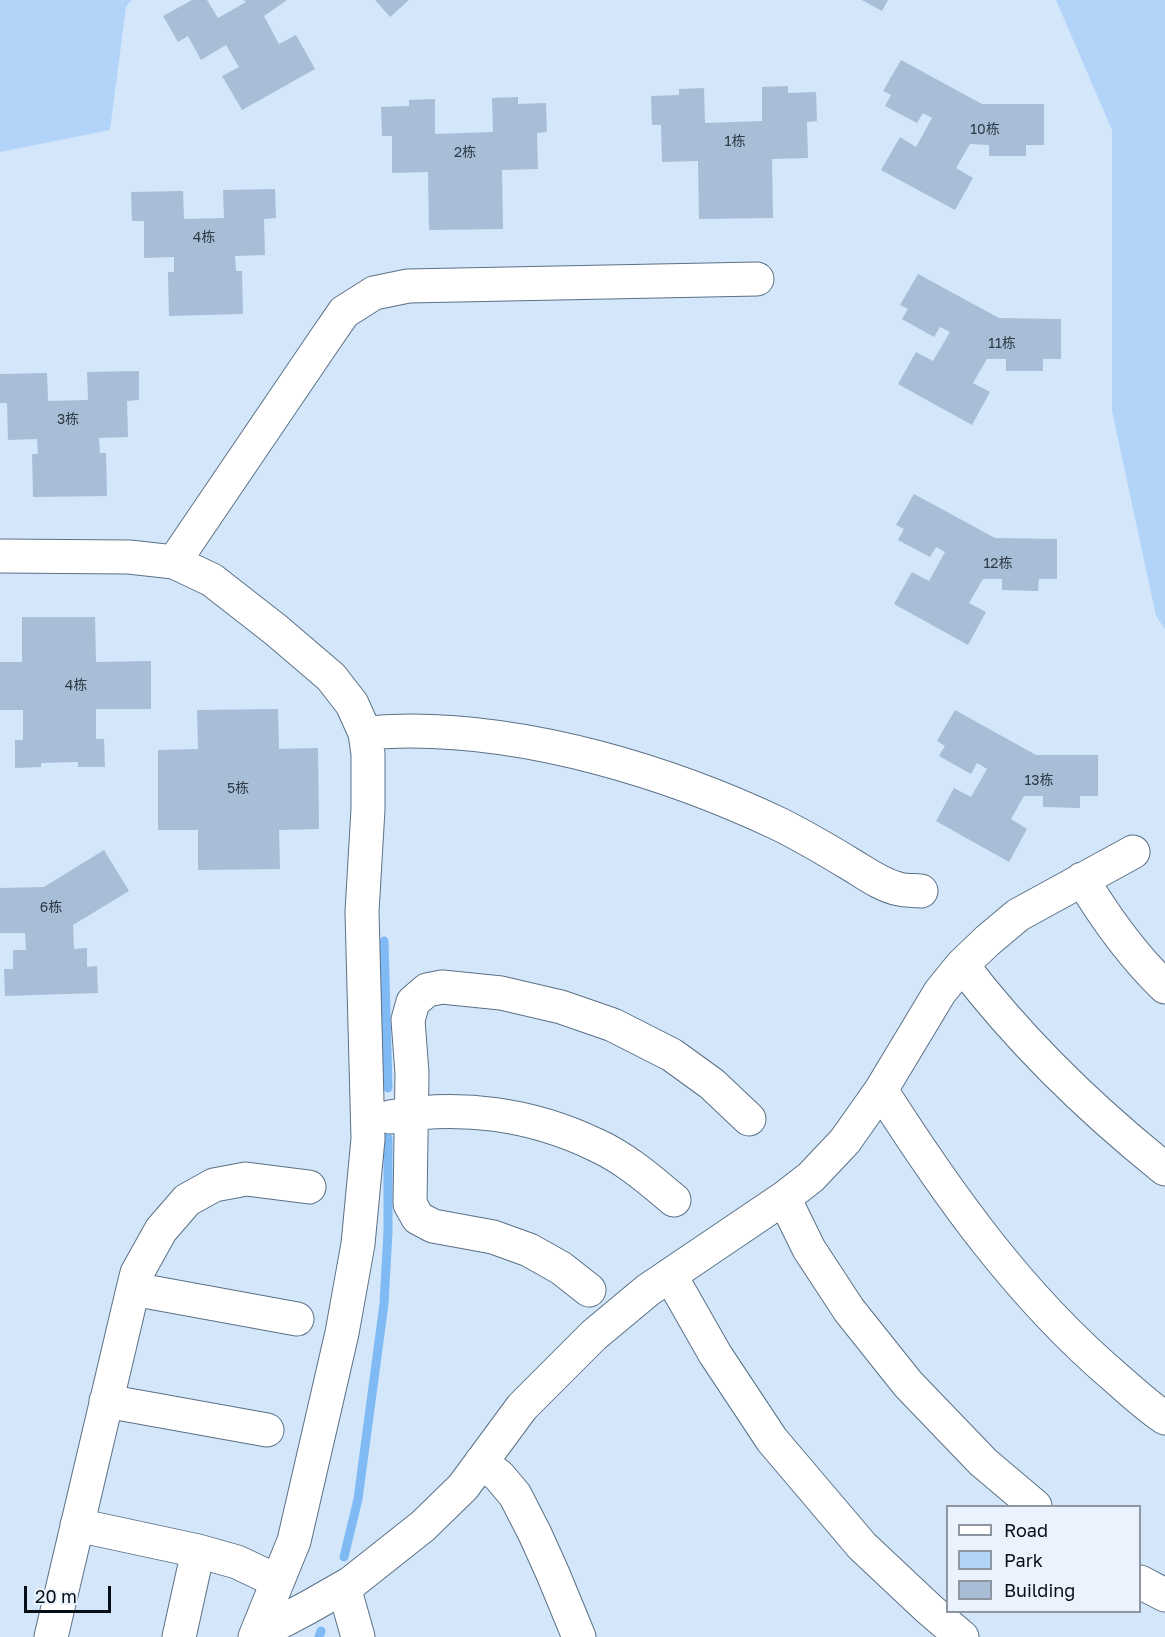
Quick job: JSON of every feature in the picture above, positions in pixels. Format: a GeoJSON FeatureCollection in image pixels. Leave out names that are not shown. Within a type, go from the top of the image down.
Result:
{"type":"FeatureCollection","features":[{"type":"Feature","properties":{"kind":"street"},"geometry":{"type":"LineString","coordinates":[[174,562],[345,312],[374,293],[408,285],[757,279]]}},
{"type":"Feature","properties":{"kind":"street"},"geometry":{"type":"LineString","coordinates":[[0,556],[129,557],[174,562],[212,580],[331,677],[352,704],[365,733],[368,754],[368,809],[362,912],[368,1139],[358,1244],[342,1333],[294,1540],[255,1636]]}},
{"type":"Feature","properties":{"kind":"street"},"geometry":{"type":"LineString","coordinates":[[365,733],[411,731],[514,740],[572,751],[648,772],[716,797],[779,825],[880,881],[899,889],[921,891]]}},
{"type":"Feature","properties":{"kind":"street"},"geometry":{"type":"LineString","coordinates":[[255,1636],[344,1587],[423,1526],[463,1487],[522,1407],[594,1335],[648,1290],[784,1198],[811,1177],[845,1142],[940,992],[987,940],[1018,915],[1133,852]]}},
{"type":"Feature","properties":{"kind":"street"},"geometry":{"type":"LineString","coordinates":[[1082,879],[1103,914],[1127,946],[1165,987]]}},
{"type":"Feature","properties":{"kind":"street"},"geometry":{"type":"LineString","coordinates":[[962,965],[1011,1026],[1060,1077],[1130,1142],[1165,1169]]}},
{"type":"Feature","properties":{"kind":"street"},"geometry":{"type":"LineString","coordinates":[[589,1290],[561,1268],[529,1250],[493,1237],[433,1226],[418,1218],[410,1204],[413,1113],[408,1020],[413,1002],[427,990],[442,987],[501,993],[561,1006],[613,1025],[672,1055],[712,1084],[749,1119]]}},
{"type":"Feature","properties":{"kind":"street"},"geometry":{"type":"LineString","coordinates":[[880,1090],[961,1209],[1043,1310],[1093,1358],[1165,1418]]}},
{"type":"Feature","properties":{"kind":"street"},"geometry":{"type":"LineString","coordinates":[[368,1121],[413,1113],[460,1110],[507,1116],[554,1127],[597,1145],[638,1170],[674,1200]]}},
{"type":"Feature","properties":{"kind":"street"},"geometry":{"type":"LineString","coordinates":[[51,1637],[137,1273],[161,1230],[187,1200],[214,1185],[246,1179],[309,1187]]}},
{"type":"Feature","properties":{"kind":"street"},"geometry":{"type":"LineString","coordinates":[[784,1198],[809,1249],[849,1310],[908,1384],[983,1462],[1034,1505]]}},
{"type":"Feature","properties":{"kind":"street"},"geometry":{"type":"LineString","coordinates":[[670,1275],[715,1354],[772,1440],[862,1546],[962,1637]]}},
{"type":"Feature","properties":{"kind":"street"},"geometry":{"type":"LineString","coordinates":[[133,1289],[297,1319]]}},
{"type":"Feature","properties":{"kind":"street"},"geometry":{"type":"LineString","coordinates":[[106,1401],[267,1430]]}},
{"type":"Feature","properties":{"kind":"street"},"geometry":{"type":"LineString","coordinates":[[481,1462],[499,1476],[515,1495],[549,1564],[579,1637]]}},
{"type":"Feature","properties":{"kind":"street"},"geometry":{"type":"LineString","coordinates":[[77,1525],[198,1551],[237,1562],[278,1581]]}},
{"type":"Feature","properties":{"kind":"street"},"geometry":{"type":"LineString","coordinates":[[179,1637],[198,1551]]}},
{"type":"Feature","properties":{"kind":"street"},"geometry":{"type":"LineString","coordinates":[[1141,1583],[1165,1595]]}},
{"type":"Feature","properties":{"kind":"street"},"geometry":{"type":"LineString","coordinates":[[344,1587],[358,1637]]}},
{"type":"Feature","properties":{"kind":"green space"},"geometry":{"type":"Polygon","coordinates":[[[0,0],[131,0],[126,7],[110,130],[0,152],[0,0]]]}},
{"type":"Feature","properties":{"kind":"green space"},"geometry":{"type":"Polygon","coordinates":[[[1056,0],[1165,0],[1165,629],[1156,616],[1112,411],[1112,130],[1056,0]]]}},
{"type":"Feature","properties":{"kind":"building"},"geometry":{"type":"Polygon","coordinates":[[[192,0],[207,0],[218,18],[246,2],[244,0],[287,0],[264,16],[279,44],[296,35],[315,69],[242,110],[222,76],[239,67],[226,45],[201,60],[188,36],[178,42],[163,16],[192,0]]]}},
{"type":"Feature","properties":{"kind":"building"},"geometry":{"type":"Polygon","coordinates":[[[375,0],[409,0],[390,17],[375,0]]]}},
{"type":"Feature","properties":{"kind":"building"},"geometry":{"type":"Polygon","coordinates":[[[862,0],[888,0],[882,11],[862,0]]]}},
{"type":"Feature","properties":{"kind":"building"},"geometry":{"type":"Polygon","coordinates":[[[901,60],[982,104],[1044,104],[1044,145],[1026,145],[1026,156],[989,156],[989,145],[970,144],[956,168],[973,178],[955,210],[881,170],[900,137],[916,147],[932,118],[923,113],[917,123],[885,106],[891,95],[883,91],[901,60]]]}},
{"type":"Feature","properties":{"kind":"building"},"geometry":{"type":"Polygon","coordinates":[[[788,86],[788,93],[816,92],[817,121],[807,122],[808,158],[772,159],[773,218],[699,219],[698,161],[662,162],[661,125],[652,125],[651,96],[679,95],[679,89],[704,88],[705,123],[762,121],[762,87],[788,86]]]}},
{"type":"Feature","properties":{"kind":"building"},"geometry":{"type":"Polygon","coordinates":[[[518,97],[518,104],[546,103],[547,132],[537,133],[538,169],[502,170],[503,229],[429,230],[428,172],[392,173],[392,136],[382,136],[381,107],[409,106],[409,100],[435,99],[435,134],[493,132],[492,98],[518,97]]]}},
{"type":"Feature","properties":{"kind":"building"},"geometry":{"type":"Polygon","coordinates":[[[275,189],[276,218],[264,219],[265,255],[235,256],[236,271],[242,271],[243,314],[169,316],[168,272],[174,272],[174,257],[144,258],[144,221],[132,221],[131,192],[183,191],[184,219],[224,218],[223,190],[275,189]]]}},
{"type":"Feature","properties":{"kind":"building"},"geometry":{"type":"Polygon","coordinates":[[[918,274],[999,318],[1061,319],[1061,359],[1043,359],[1043,371],[1006,371],[1006,359],[987,359],[973,383],[990,392],[972,425],[898,384],[916,352],[933,361],[950,332],[940,327],[934,337],[902,319],[908,309],[900,305],[918,274]]]}},
{"type":"Feature","properties":{"kind":"building"},"geometry":{"type":"Polygon","coordinates":[[[139,371],[139,400],[127,401],[128,437],[99,438],[100,453],[106,453],[107,496],[33,497],[32,454],[38,454],[37,439],[8,440],[7,403],[0,403],[0,374],[47,373],[48,401],[88,400],[87,372],[139,371]]]}},
{"type":"Feature","properties":{"kind":"building"},"geometry":{"type":"Polygon","coordinates":[[[914,494],[995,538],[1057,539],[1057,579],[1039,579],[1038,591],[1002,590],[1002,579],[983,579],[969,603],[986,612],[968,645],[894,604],[912,572],[929,581],[945,552],[936,547],[930,557],[898,540],[904,529],[896,525],[914,494]]]}},
{"type":"Feature","properties":{"kind":"building"},"geometry":{"type":"Polygon","coordinates":[[[22,617],[95,617],[96,662],[151,661],[151,709],[96,709],[96,739],[104,739],[105,767],[78,767],[78,762],[41,763],[41,767],[15,768],[15,740],[23,740],[23,710],[0,710],[0,662],[22,662],[22,617]]]}},
{"type":"Feature","properties":{"kind":"building"},"geometry":{"type":"Polygon","coordinates":[[[278,709],[279,749],[318,748],[319,829],[279,830],[280,869],[198,870],[198,830],[158,830],[158,750],[198,749],[197,710],[278,709]]]}},
{"type":"Feature","properties":{"kind":"building"},"geometry":{"type":"Polygon","coordinates":[[[955,710],[1036,755],[1098,755],[1098,796],[1080,796],[1080,808],[1043,807],[1043,796],[1024,796],[1011,819],[1027,829],[1009,862],[936,821],[954,788],[971,797],[987,769],[977,763],[971,774],[939,756],[945,746],[937,741],[955,710]]]}},
{"type":"Feature","properties":{"kind":"building"},"geometry":{"type":"Polygon","coordinates":[[[104,850],[129,891],[73,925],[74,949],[87,948],[87,967],[97,966],[98,993],[5,996],[4,969],[13,969],[13,950],[26,950],[25,933],[0,933],[0,888],[44,887],[104,850]]]}},
{"type":"Feature","properties":{"kind":"waterway"},"geometry":{"type":"LineString","coordinates":[[384,941],[388,1088]]}},
{"type":"Feature","properties":{"kind":"waterway"},"geometry":{"type":"LineString","coordinates":[[344,1557],[358,1499],[384,1304],[388,1231],[388,1138]]}},
{"type":"Feature","properties":{"kind":"waterway"},"geometry":{"type":"LineString","coordinates":[[319,1637],[321,1631]]}}]}
